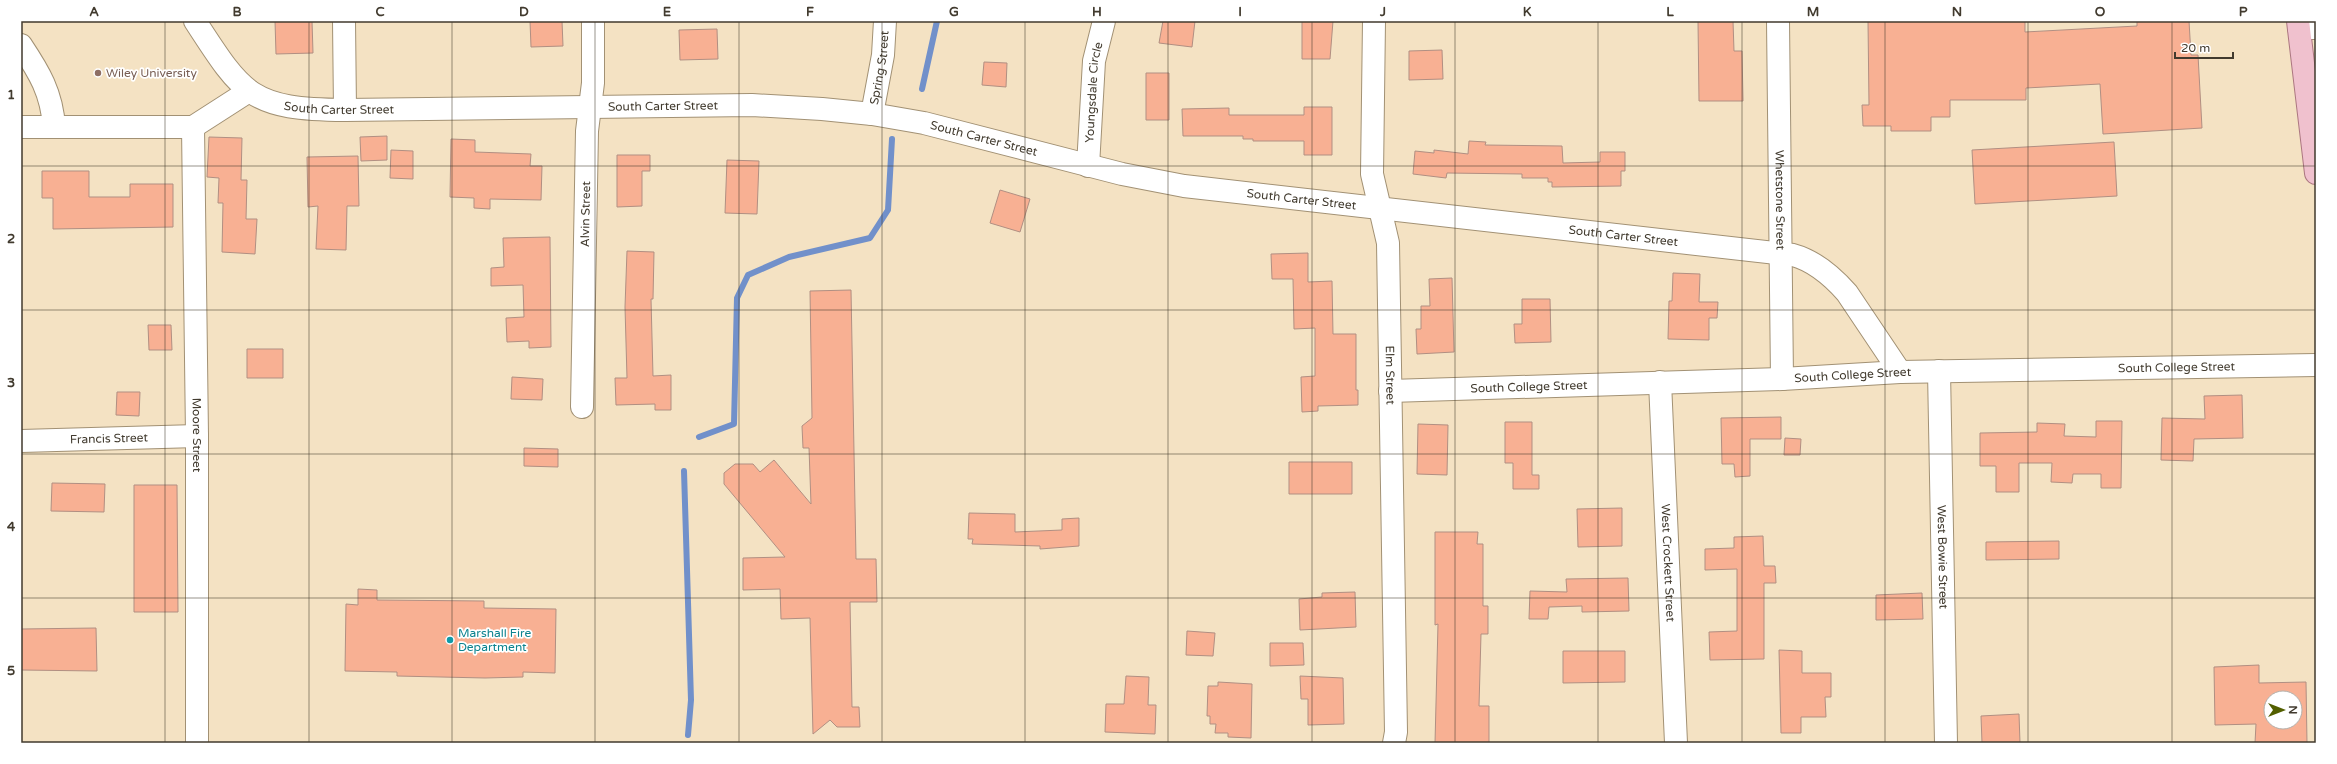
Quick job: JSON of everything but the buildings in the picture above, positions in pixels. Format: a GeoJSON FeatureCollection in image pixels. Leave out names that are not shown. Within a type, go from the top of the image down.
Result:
{"type":"FeatureCollection","features":[{"type":"Feature","properties":{"kind":"main road"},"geometry":{"type":"LineString","coordinates":[[2304,26],[2316,173]]}},
{"type":"Feature","properties":{"kind":"street"},"geometry":{"type":"LineString","coordinates":[[21,127],[193,127],[249,91],[231,74],[195,21]]}},
{"type":"Feature","properties":{"kind":"street"},"geometry":{"type":"LineString","coordinates":[[344,21],[345,110]]}},
{"type":"Feature","properties":{"kind":"street","name":"Alvin Street"},"geometry":{"type":"LineString","coordinates":[[582,407],[587,132],[593,83],[593,21]]}},
{"type":"Feature","properties":{"kind":"street","name":"Spring Street"},"geometry":{"type":"LineString","coordinates":[[872,114],[882,61],[885,21]]}},
{"type":"Feature","properties":{"kind":"street","name":"Youngsdale Circle"},"geometry":{"type":"LineString","coordinates":[[1088,166],[1094,61],[1104,21]]}},
{"type":"Feature","properties":{"kind":"street","name":"Elm Street"},"geometry":{"type":"LineString","coordinates":[[1374,21],[1372,174],[1388,243],[1396,739]]}},
{"type":"Feature","properties":{"kind":"street","name":"Whetstone Street"},"geometry":{"type":"LineString","coordinates":[[1778,21],[1782,379]]}},
{"type":"Feature","properties":{"kind":"street"},"geometry":{"type":"LineString","coordinates":[[21,45],[44,83],[53,108],[54,127]]}},
{"type":"Feature","properties":{"kind":"street","name":"South Carter Street"},"geometry":{"type":"LineString","coordinates":[[249,91],[267,102],[283,106],[345,110],[752,105],[872,114],[924,123],[1088,166],[1177,184],[1381,210],[1780,253],[1806,258],[1837,282],[1847,293],[1900,372]]}},
{"type":"Feature","properties":{"kind":"street","name":"Moore Street"},"geometry":{"type":"LineString","coordinates":[[193,127],[197,436],[197,743]]}},
{"type":"Feature","properties":{"kind":"street","name":"South College Street"},"geometry":{"type":"LineString","coordinates":[[1390,391],[1782,379],[1900,372],[2316,365]]}},
{"type":"Feature","properties":{"kind":"street","name":"West Bowie Street"},"geometry":{"type":"LineString","coordinates":[[1940,371],[1946,743]]}},
{"type":"Feature","properties":{"kind":"street","name":"West Crockett Street"},"geometry":{"type":"LineString","coordinates":[[1660,382],[1676,743]]}},
{"type":"Feature","properties":{"kind":"street","name":"Francis Street"},"geometry":{"type":"LineString","coordinates":[[21,441],[197,436]]}},
{"type":"Feature","properties":{"kind":"waterway"},"geometry":{"type":"LineString","coordinates":[[922,89],[937,21]]}},
{"type":"Feature","properties":{"kind":"waterway"},"geometry":{"type":"LineString","coordinates":[[699,437],[734,424],[737,298],[748,275],[789,257],[870,238],[888,210],[892,139]]}},
{"type":"Feature","properties":{"kind":"waterway"},"geometry":{"type":"LineString","coordinates":[[684,471],[691,700],[688,735]]}},
{"type":"Feature","properties":{"kind":"place","name":"Wiley University"},"geometry":{"type":"Point","coordinates":[98,73]}},
{"type":"Feature","properties":{"kind":"place","name":"Marshall Fire Department"},"geometry":{"type":"Point","coordinates":[450,640]}}]}
